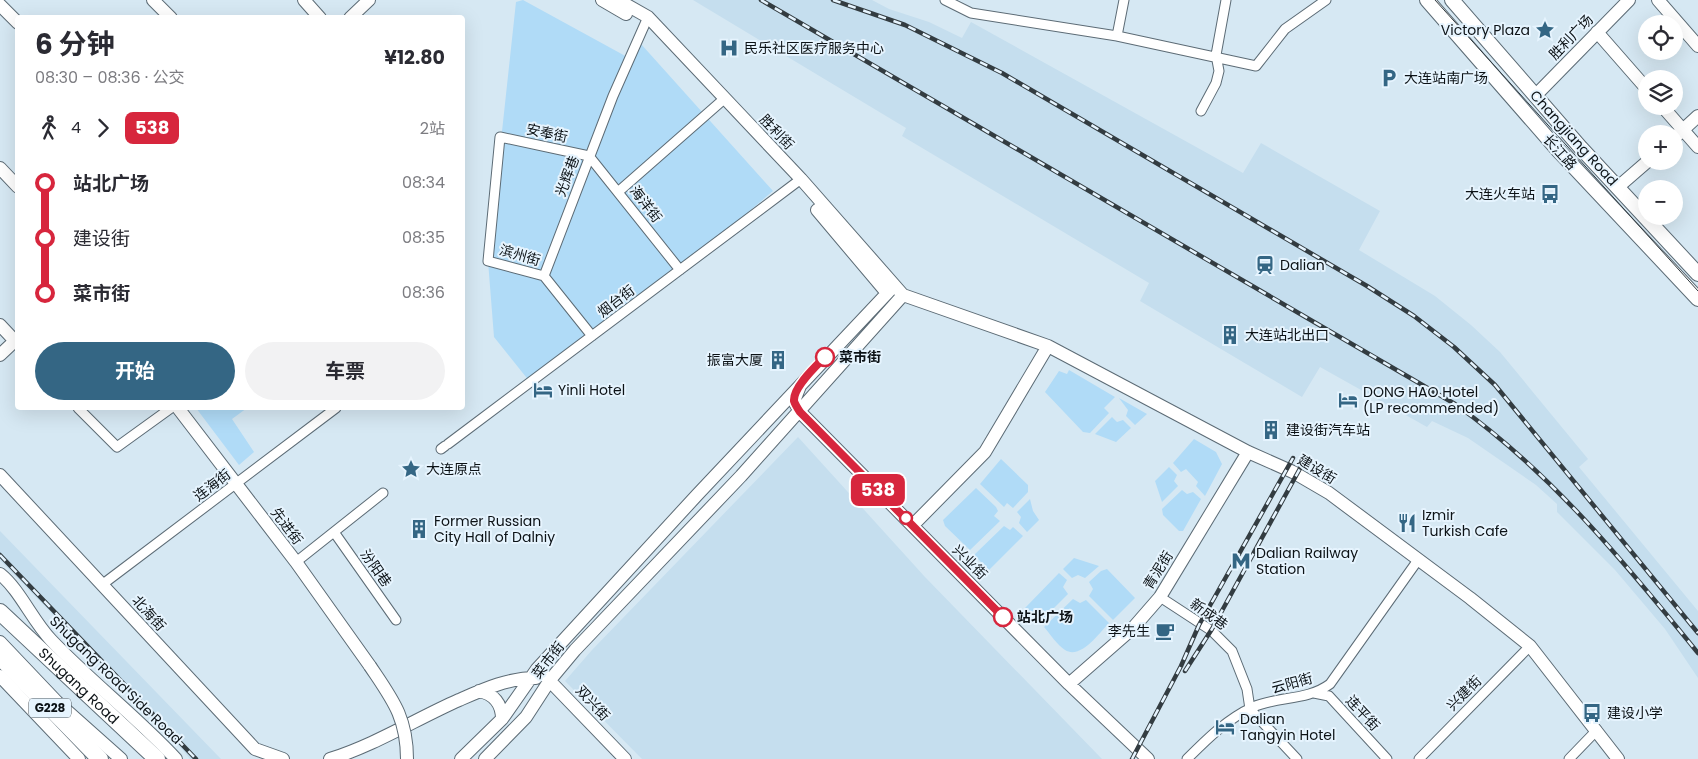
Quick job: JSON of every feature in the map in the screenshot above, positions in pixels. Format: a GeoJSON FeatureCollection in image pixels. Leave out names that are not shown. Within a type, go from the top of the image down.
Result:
{"type":"FeatureCollection","features":[{"type":"Feature","properties":{"kind":"highway","name":"Shugang Road"},"geometry":{"type":"LineString","coordinates":[[0,612],[157,759]]}},
{"type":"Feature","properties":{"kind":"highway","name":"G228"},"geometry":{"type":"LineString","coordinates":[[0,657],[100,759]]}},
{"type":"Feature","properties":{"kind":"main road"},"geometry":{"type":"LineString","coordinates":[[153,0],[167,15]]}},
{"type":"Feature","properties":{"kind":"main road"},"geometry":{"type":"LineString","coordinates":[[304,0],[317,15]]}},
{"type":"Feature","properties":{"kind":"main road"},"geometry":{"type":"LineString","coordinates":[[353,15],[369,0]]}},
{"type":"Feature","properties":{"kind":"main road","name":"胜利街"},"geometry":{"type":"LineString","coordinates":[[602,0],[646,21]]}},
{"type":"Feature","properties":{"kind":"main road","name":"胜利街"},"geometry":{"type":"LineString","coordinates":[[618,0],[646,21],[798,182],[890,289],[903,295]]}},
{"type":"Feature","properties":{"kind":"main road","name":"长江路"},"geometry":{"type":"LineString","coordinates":[[1427,0],[1557,149],[1698,299]]}},
{"type":"Feature","properties":{"kind":"main road","name":"Changjiang Road"},"geometry":{"type":"LineString","coordinates":[[1452,0],[1535,96],[1698,274]]}},
{"type":"Feature","properties":{"kind":"main road","name":"胜利广场"},"geometry":{"type":"LineString","coordinates":[[1535,96],[1629,0]]}},
{"type":"Feature","properties":{"kind":"main road"},"geometry":{"type":"LineString","coordinates":[[1658,0],[1698,46]]}},
{"type":"Feature","properties":{"kind":"main road"},"geometry":{"type":"LineString","coordinates":[[0,5],[15,21]]}},
{"type":"Feature","properties":{"kind":"main road"},"geometry":{"type":"LineString","coordinates":[[1597,32],[1638,79]]}},
{"type":"Feature","properties":{"kind":"main road"},"geometry":{"type":"LineString","coordinates":[[1683,130],[1698,116]]}},
{"type":"Feature","properties":{"kind":"main road"},"geometry":{"type":"LineString","coordinates":[[1683,137],[1698,147]]}},
{"type":"Feature","properties":{"kind":"main road"},"geometry":{"type":"LineString","coordinates":[[0,168],[15,184]]}},
{"type":"Feature","properties":{"kind":"main road"},"geometry":{"type":"LineString","coordinates":[[1618,188],[1638,170]]}},
{"type":"Feature","properties":{"kind":"main road","name":"菜市街"},"geometry":{"type":"LineString","coordinates":[[461,759],[502,719],[534,674],[805,378],[890,289]]}},
{"type":"Feature","properties":{"kind":"main road","name":"菜市街"},"geometry":{"type":"LineString","coordinates":[[485,759],[526,717],[550,680],[575,650],[800,412],[903,295]]}},
{"type":"Feature","properties":{"kind":"main road","name":"建设街"},"geometry":{"type":"LineString","coordinates":[[903,295],[1048,346],[1248,452],[1293,472],[1329,493],[1470,598],[1530,646],[1618,759]]}},
{"type":"Feature","properties":{"kind":"main road"},"geometry":{"type":"LineString","coordinates":[[0,325],[15,339]]}},
{"type":"Feature","properties":{"kind":"main road"},"geometry":{"type":"LineString","coordinates":[[0,355],[15,343]]}},
{"type":"Feature","properties":{"kind":"main road"},"geometry":{"type":"LineString","coordinates":[[913,526],[985,452],[1048,346]]}},
{"type":"Feature","properties":{"kind":"main road"},"geometry":{"type":"LineString","coordinates":[[800,412],[794,401],[805,378]]}},
{"type":"Feature","properties":{"kind":"main road","name":"先进街"},"geometry":{"type":"LineString","coordinates":[[180,410],[296,562],[398,708],[407,741],[407,759]]}},
{"type":"Feature","properties":{"kind":"main road","name":"兴业街"},"geometry":{"type":"LineString","coordinates":[[800,412],[1069,684],[1148,759]]}},
{"type":"Feature","properties":{"kind":"main road","name":"青泥街"},"geometry":{"type":"LineString","coordinates":[[1069,684],[1133,628],[1160,597],[1248,452]]}},
{"type":"Feature","properties":{"kind":"main road","name":"北海街"},"geometry":{"type":"LineString","coordinates":[[0,475],[255,749],[283,759]]}},
{"type":"Feature","properties":{"kind":"main road","name":"Shugang Road Side Road"},"geometry":{"type":"LineString","coordinates":[[0,574],[6,579],[30,614],[53,642],[176,759]]}},
{"type":"Feature","properties":{"kind":"main road"},"geometry":{"type":"LineString","coordinates":[[0,642],[57,702],[121,759]]}},
{"type":"Feature","properties":{"kind":"main road"},"geometry":{"type":"LineString","coordinates":[[330,759],[349,753],[479,691],[502,682],[534,674],[550,680]]}},
{"type":"Feature","properties":{"kind":"main road"},"geometry":{"type":"LineString","coordinates":[[0,676],[79,759]]}},
{"type":"Feature","properties":{"kind":"main road","name":"双兴街"},"geometry":{"type":"LineString","coordinates":[[550,680],[625,759]]}},
{"type":"Feature","properties":{"kind":"main road"},"geometry":{"type":"LineString","coordinates":[[479,691],[494,697],[502,710],[502,719]]}},
{"type":"Feature","properties":{"kind":"street"},"geometry":{"type":"LineString","coordinates":[[945,0],[958,4],[971,13],[1117,36],[1256,66],[1285,29],[1326,0]]}},
{"type":"Feature","properties":{"kind":"street"},"geometry":{"type":"LineString","coordinates":[[1117,36],[1124,0]]}},
{"type":"Feature","properties":{"kind":"street"},"geometry":{"type":"LineString","coordinates":[[1201,111],[1216,83],[1219,71],[1216,56],[1226,0]]}},
{"type":"Feature","properties":{"kind":"street","name":"光辉巷"},"geometry":{"type":"LineString","coordinates":[[544,276],[589,156],[646,21]]}},
{"type":"Feature","properties":{"kind":"street"},"geometry":{"type":"LineString","coordinates":[[618,192],[722,101]]}},
{"type":"Feature","properties":{"kind":"street","name":"安奉街"},"geometry":{"type":"LineString","coordinates":[[488,260],[500,137],[589,156]]}},
{"type":"Feature","properties":{"kind":"street","name":"海洋街"},"geometry":{"type":"LineString","coordinates":[[589,156],[680,270]]}},
{"type":"Feature","properties":{"kind":"street","name":"烟台街"},"geometry":{"type":"LineString","coordinates":[[444,446],[798,182]]}},
{"type":"Feature","properties":{"kind":"street","name":"滨州街"},"geometry":{"type":"LineString","coordinates":[[488,260],[544,276]]}},
{"type":"Feature","properties":{"kind":"street"},"geometry":{"type":"LineString","coordinates":[[544,276],[592,336]]}},
{"type":"Feature","properties":{"kind":"street"},"geometry":{"type":"LineString","coordinates":[[80,410],[116,447],[168,410]]}},
{"type":"Feature","properties":{"kind":"street","name":"连海街"},"geometry":{"type":"LineString","coordinates":[[103,584],[333,410]]}},
{"type":"Feature","properties":{"kind":"street"},"geometry":{"type":"LineString","coordinates":[[296,562],[383,494]]}},
{"type":"Feature","properties":{"kind":"street","name":"汾阳巷"},"geometry":{"type":"LineString","coordinates":[[334,532],[396,620]]}},
{"type":"Feature","properties":{"kind":"street","name":"云阳街"},"geometry":{"type":"LineString","coordinates":[[1187,759],[1232,718],[1250,709],[1314,693],[1330,684],[1418,560]]}},
{"type":"Feature","properties":{"kind":"street","name":"新成巷"},"geometry":{"type":"LineString","coordinates":[[1160,597],[1212,630],[1232,652],[1247,689],[1250,709]]}},
{"type":"Feature","properties":{"kind":"street","name":"兴建街"},"geometry":{"type":"LineString","coordinates":[[1419,759],[1530,646]]}},
{"type":"Feature","properties":{"kind":"street","name":"连平街"},"geometry":{"type":"LineString","coordinates":[[1314,693],[1329,696],[1387,759]]}},
{"type":"Feature","properties":{"kind":"street"},"geometry":{"type":"LineString","coordinates":[[1250,709],[1297,759]]}},
{"type":"Feature","properties":{"kind":"street"},"geometry":{"type":"LineString","coordinates":[[1568,759],[1597,730]]}},
{"type":"Feature","properties":{"kind":"shaded area"},"geometry":{"type":"Polygon","coordinates":[[[523,0],[629,58],[635,59],[641,44],[773,191],[680,270],[530,382],[494,337],[488,261],[516,2],[523,0]]]}},
{"type":"Feature","properties":{"kind":"shaded area"},"geometry":{"type":"Polygon","coordinates":[[[693,0],[872,0],[889,9],[929,22],[962,38],[971,22],[1243,173],[1261,143],[1380,211],[1359,250],[1435,296],[1471,325],[1500,352],[1588,459],[1579,467],[1698,611],[1698,678],[1665,629],[1615,570],[1557,512],[1557,504],[1536,485],[1468,438],[1432,421],[1427,427],[1320,367],[1302,397],[1140,301],[1149,283],[902,136],[906,128],[693,0]]]}},
{"type":"Feature","properties":{"kind":"shaded area"},"geometry":{"type":"Polygon","coordinates":[[[1069,370],[1115,397],[1104,408],[1109,413],[1090,433],[1083,432],[1045,392],[1059,371],[1067,374],[1069,370]]]}},
{"type":"Feature","properties":{"kind":"shaded area"},"geometry":{"type":"Polygon","coordinates":[[[1119,398],[1147,414],[1135,425],[1126,416],[1128,410],[1119,398]]]}},
{"type":"Feature","properties":{"kind":"shaded area"},"geometry":{"type":"Polygon","coordinates":[[[198,410],[244,410],[232,419],[254,452],[239,465],[198,410]]]}},
{"type":"Feature","properties":{"kind":"shaded area"},"geometry":{"type":"Polygon","coordinates":[[[1112,417],[1117,422],[1123,420],[1131,428],[1116,442],[1095,434],[1112,417]]]}},
{"type":"Feature","properties":{"kind":"shaded area"},"geometry":{"type":"Polygon","coordinates":[[[798,437],[925,577],[1102,759],[642,759],[565,681],[592,650],[798,437]]]}},
{"type":"Feature","properties":{"kind":"shaded area"},"geometry":{"type":"Polygon","coordinates":[[[1194,439],[1216,452],[1222,464],[1205,496],[1196,486],[1198,482],[1186,469],[1181,472],[1173,463],[1194,439]]]}},
{"type":"Feature","properties":{"kind":"shaded area"},"geometry":{"type":"Polygon","coordinates":[[[1001,459],[1028,485],[1028,492],[1013,508],[1007,503],[1004,507],[980,484],[1001,459]]]}},
{"type":"Feature","properties":{"kind":"shaded area"},"geometry":{"type":"Polygon","coordinates":[[[1169,467],[1177,475],[1174,481],[1178,486],[1162,502],[1155,481],[1169,467]]]}},
{"type":"Feature","properties":{"kind":"shaded area"},"geometry":{"type":"Polygon","coordinates":[[[976,488],[996,507],[998,511],[994,516],[1000,521],[970,550],[945,526],[943,520],[976,488]]]}},
{"type":"Feature","properties":{"kind":"shaded area"},"geometry":{"type":"Polygon","coordinates":[[[1182,490],[1187,494],[1193,492],[1201,499],[1183,531],[1179,531],[1163,515],[1162,509],[1182,490]]]}},
{"type":"Feature","properties":{"kind":"shaded area"},"geometry":{"type":"Polygon","coordinates":[[[1030,499],[1033,511],[1039,520],[1027,532],[1019,523],[1021,517],[1017,512],[1030,499]]]}},
{"type":"Feature","properties":{"kind":"shaded area"},"geometry":{"type":"Polygon","coordinates":[[[1004,526],[1010,530],[1013,527],[1023,536],[989,570],[974,555],[1004,526]]]}},
{"type":"Feature","properties":{"kind":"shaded area"},"geometry":{"type":"Polygon","coordinates":[[[0,531],[221,759],[190,759],[176,742],[0,560],[0,531]]]}},
{"type":"Feature","properties":{"kind":"shaded area"},"geometry":{"type":"Polygon","coordinates":[[[1074,558],[1099,566],[1085,578],[1078,575],[1072,578],[1063,569],[1074,558]]]}},
{"type":"Feature","properties":{"kind":"shaded area"},"geometry":{"type":"Polygon","coordinates":[[[1107,569],[1135,598],[1113,620],[1089,596],[1093,589],[1089,582],[1101,571],[1107,569]]]}},
{"type":"Feature","properties":{"kind":"shaded area"},"geometry":{"type":"Polygon","coordinates":[[[1059,573],[1067,580],[1063,587],[1068,594],[1039,623],[1025,608],[1059,573]]]}},
{"type":"Feature","properties":{"kind":"shaded area"},"geometry":{"type":"Polygon","coordinates":[[[1073,599],[1080,603],[1086,600],[1109,623],[1090,644],[1071,652],[1059,645],[1044,627],[1073,599]]]}},
{"type":"Feature","properties":{"kind":"tram line"},"geometry":{"type":"LineString","coordinates":[[1435,0],[1698,291]]}},
{"type":"Feature","properties":{"kind":"railway"},"geometry":{"type":"LineString","coordinates":[[761,0],[1455,404],[1490,430],[1555,489],[1614,552],[1698,653]]}},
{"type":"Feature","properties":{"kind":"railway"},"geometry":{"type":"LineString","coordinates":[[833,0],[905,25],[1002,73],[1367,286],[1414,316],[1454,347],[1495,385],[1698,633]]}},
{"type":"Feature","properties":{"kind":"railway"},"geometry":{"type":"LineString","coordinates":[[1132,759],[1181,666],[1199,625],[1293,458]]}},
{"type":"Feature","properties":{"kind":"railway"},"geometry":{"type":"LineString","coordinates":[[1185,671],[1212,629],[1303,463]]}},
{"type":"Feature","properties":{"kind":"railway"},"geometry":{"type":"LineString","coordinates":[[0,555],[196,759]]}},
{"type":"Feature","properties":{"kind":"bus line","name":"538"},"geometry":{"type":"LineString","coordinates":[[825,357],[805,378],[795,396],[794,401],[800,412],[1003,617]]}},
{"type":"Feature","properties":{"kind":"place","name":"Victory Plaza"},"geometry":{"type":"Point","coordinates":[1545,30]}},
{"type":"Feature","properties":{"kind":"place","name":"民乐社区医疗服务中心"},"geometry":{"type":"Point","coordinates":[729,48]}},
{"type":"Feature","properties":{"kind":"place","name":"大连站南广场"},"geometry":{"type":"Point","coordinates":[1389,78]}},
{"type":"Feature","properties":{"kind":"place","name":"大连火车站"},"geometry":{"type":"Point","coordinates":[1550,194]}},
{"type":"Feature","properties":{"kind":"place","name":"Dalian"},"geometry":{"type":"Point","coordinates":[1265,265]}},
{"type":"Feature","properties":{"kind":"place","name":"大连站北出口"},"geometry":{"type":"Point","coordinates":[1230,335]}},
{"type":"Feature","properties":{"kind":"place","name":"菜市街"},"geometry":{"type":"Point","coordinates":[825,357]}},
{"type":"Feature","properties":{"kind":"place","name":"振富大厦"},"geometry":{"type":"Point","coordinates":[778,360]}},
{"type":"Feature","properties":{"kind":"place","name":"Yinli Hotel"},"geometry":{"type":"Point","coordinates":[543,390]}},
{"type":"Feature","properties":{"kind":"place","name":"DONG HAO Hotel (LP recommended)"},"geometry":{"type":"Point","coordinates":[1348,400]}},
{"type":"Feature","properties":{"kind":"place","name":"建设街汽车站"},"geometry":{"type":"Point","coordinates":[1271,430]}},
{"type":"Feature","properties":{"kind":"place","name":"大连原点"},"geometry":{"type":"Point","coordinates":[411,469]}},
{"type":"Feature","properties":{"kind":"place","name":"Izmir Turkish Cafe"},"geometry":{"type":"Point","coordinates":[1407,523]}},
{"type":"Feature","properties":{"kind":"place","name":"Former Russian City Hall of Dalniy"},"geometry":{"type":"Point","coordinates":[419,529]}},
{"type":"Feature","properties":{"kind":"place","name":"Dalian Railway Station"},"geometry":{"type":"Point","coordinates":[1241,561]}},
{"type":"Feature","properties":{"kind":"place","name":"站北广场"},"geometry":{"type":"Point","coordinates":[1003,617]}},
{"type":"Feature","properties":{"kind":"place","name":"李先生"},"geometry":{"type":"Point","coordinates":[1165,631]}},
{"type":"Feature","properties":{"kind":"place","name":"建设小学"},"geometry":{"type":"Point","coordinates":[1592,713]}},
{"type":"Feature","properties":{"kind":"place","name":"Dalian Tangyin Hotel"},"geometry":{"type":"Point","coordinates":[1225,727]}}]}
